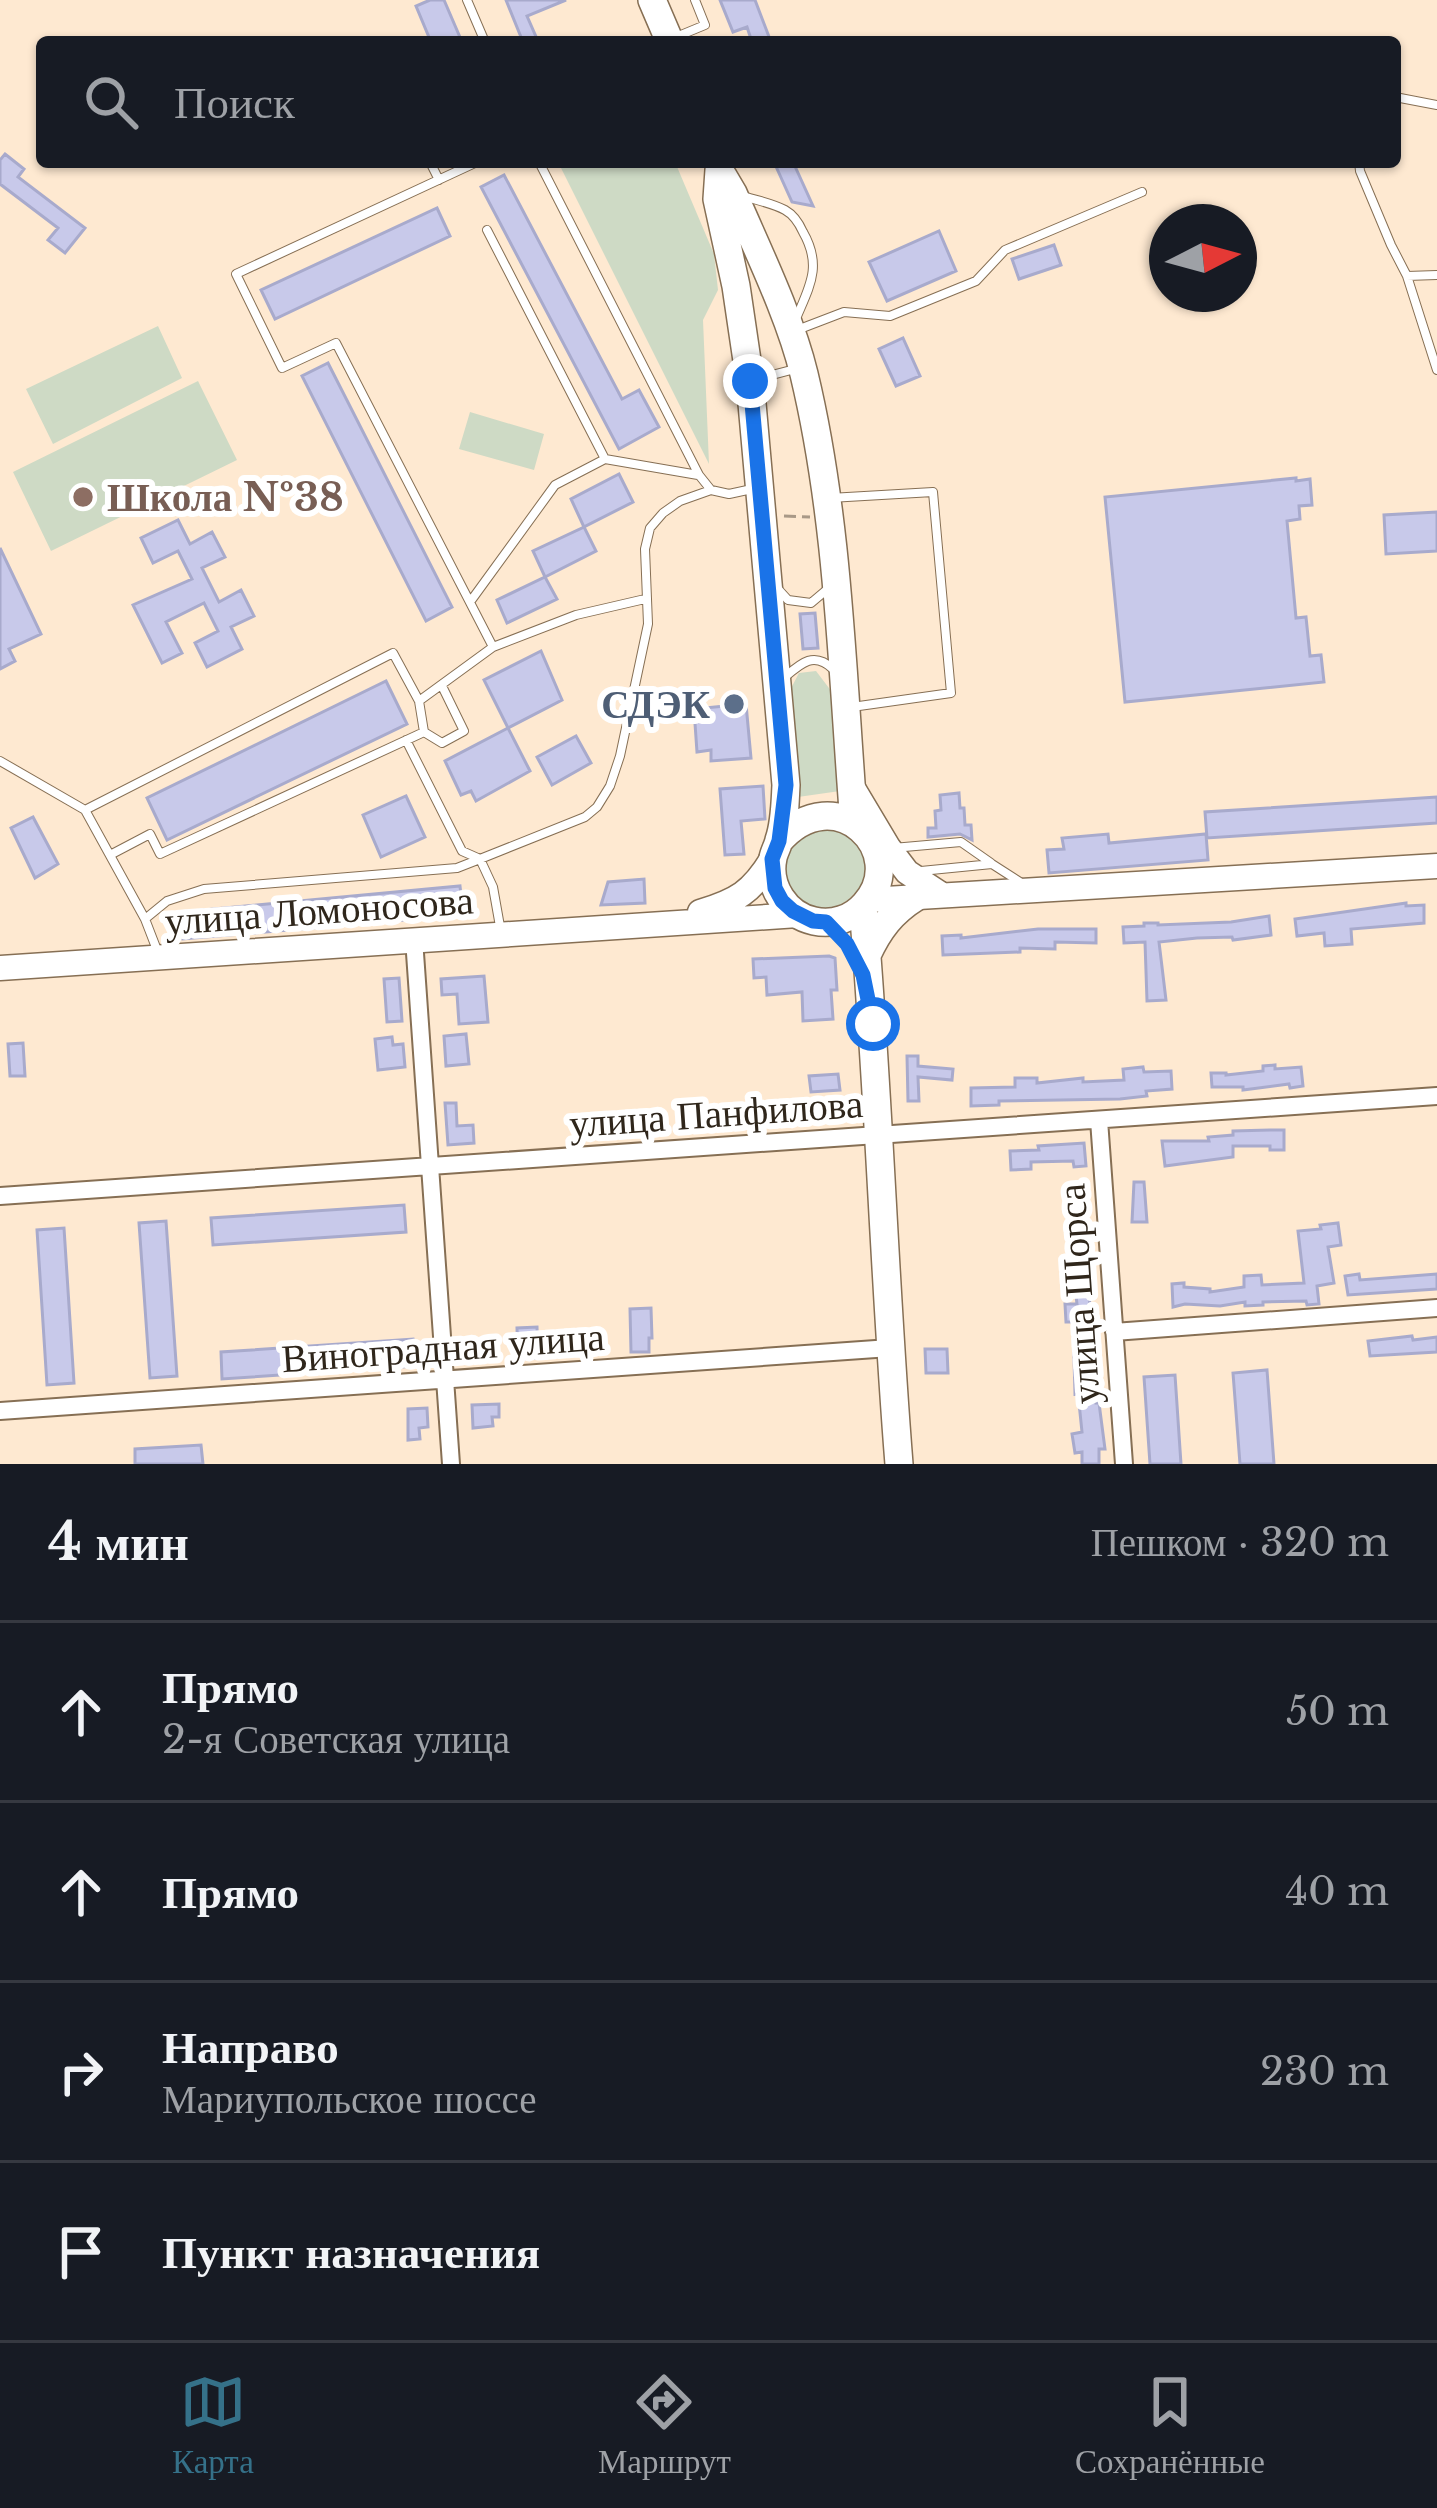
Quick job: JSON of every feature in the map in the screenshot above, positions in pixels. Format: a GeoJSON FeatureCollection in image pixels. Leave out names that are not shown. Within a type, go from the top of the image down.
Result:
{"type":"FeatureCollection","features":[{"type":"Feature","properties":{"kind":"main road"},"geometry":{"type":"LineString","coordinates":[[652,0],[668,36]]}},
{"type":"Feature","properties":{"kind":"main road"},"geometry":{"type":"LineString","coordinates":[[723,175],[790,333],[820,447],[836,583],[854,823]]}},
{"type":"Feature","properties":{"kind":"main road"},"geometry":{"type":"LineString","coordinates":[[723,175],[717,199],[750,381],[786,785],[775,888],[786,906],[847,944],[857,959],[873,1024]]}},
{"type":"Feature","properties":{"kind":"main road"},"geometry":{"type":"LineString","coordinates":[[776,850],[791,827],[815,816],[854,823],[872,843],[878,863],[876,886],[866,903],[850,916],[812,919]]}},
{"type":"Feature","properties":{"kind":"main road"},"geometry":{"type":"LineString","coordinates":[[867,955],[883,924],[922,888]]}},
{"type":"Feature","properties":{"kind":"main road"},"geometry":{"type":"LineString","coordinates":[[866,903],[899,1464]]}},
{"type":"Feature","properties":{"kind":"street"},"geometry":{"type":"LineString","coordinates":[[851,785],[890,849],[922,888]]}},
{"type":"Feature","properties":{"kind":"street","name":"улица Ломоносова"},"geometry":{"type":"LineString","coordinates":[[643,924],[730,902],[758,882],[776,850]]}},
{"type":"Feature","properties":{"kind":"street"},"geometry":{"type":"LineString","coordinates":[[866,903],[922,888],[1032,890],[1437,866]]}},
{"type":"Feature","properties":{"kind":"street","name":"улица Ломоносова"},"geometry":{"type":"LineString","coordinates":[[0,968],[643,924],[812,919]]}},
{"type":"Feature","properties":{"kind":"street"},"geometry":{"type":"LineString","coordinates":[[414,939],[451,1464]]}},
{"type":"Feature","properties":{"kind":"street","name":"улица Панфилова"},"geometry":{"type":"LineString","coordinates":[[0,1196],[1437,1096]]}},
{"type":"Feature","properties":{"kind":"street","name":"улица Щорса"},"geometry":{"type":"LineString","coordinates":[[1099,1120],[1124,1464]]}},
{"type":"Feature","properties":{"kind":"street"},"geometry":{"type":"LineString","coordinates":[[1114,1332],[1437,1308]]}},
{"type":"Feature","properties":{"kind":"street","name":"Виноградная улица"},"geometry":{"type":"LineString","coordinates":[[0,1411],[890,1348]]}},
{"type":"Feature","properties":{"kind":"lane"},"geometry":{"type":"LineString","coordinates":[[467,0],[482,36]]}},
{"type":"Feature","properties":{"kind":"lane"},"geometry":{"type":"LineString","coordinates":[[681,36],[705,25],[695,0]]}},
{"type":"Feature","properties":{"kind":"lane"},"geometry":{"type":"LineString","coordinates":[[1401,98],[1437,104]]}},
{"type":"Feature","properties":{"kind":"lane"},"geometry":{"type":"LineString","coordinates":[[433,168],[439,180]]}},
{"type":"Feature","properties":{"kind":"lane"},"geometry":{"type":"LineString","coordinates":[[464,168],[236,274],[282,368],[336,343],[493,647]]}},
{"type":"Feature","properties":{"kind":"lane"},"geometry":{"type":"LineString","coordinates":[[542,168],[699,475],[711,490]]}},
{"type":"Feature","properties":{"kind":"lane"},"geometry":{"type":"LineString","coordinates":[[1361,168],[1407,276],[1437,370]]}},
{"type":"Feature","properties":{"kind":"lane"},"geometry":{"type":"LineString","coordinates":[[723,175],[786,211],[806,236],[814,274],[790,333]]}},
{"type":"Feature","properties":{"kind":"lane"},"geometry":{"type":"LineString","coordinates":[[790,333],[844,312],[890,316],[976,280],[1005,250],[1142,192]]}},
{"type":"Feature","properties":{"kind":"lane"},"geometry":{"type":"LineString","coordinates":[[487,230],[604,459]]}},
{"type":"Feature","properties":{"kind":"lane"},"geometry":{"type":"LineString","coordinates":[[1407,276],[1437,275]]}},
{"type":"Feature","properties":{"kind":"lane"},"geometry":{"type":"LineString","coordinates":[[750,381],[802,368]]}},
{"type":"Feature","properties":{"kind":"lane"},"geometry":{"type":"LineString","coordinates":[[470,602],[555,485],[604,459],[699,475]]}},
{"type":"Feature","properties":{"kind":"lane"},"geometry":{"type":"LineString","coordinates":[[146,920],[167,901],[204,889],[457,868],[585,817],[610,786],[620,756],[648,624],[645,549],[650,528],[680,501],[711,490],[761,501]]}},
{"type":"Feature","properties":{"kind":"lane"},"geometry":{"type":"LineString","coordinates":[[828,508],[933,492],[951,693],[845,708]]}},
{"type":"Feature","properties":{"kind":"lane"},"geometry":{"type":"LineString","coordinates":[[768,579],[788,600],[811,604],[836,583]]}},
{"type":"Feature","properties":{"kind":"lane"},"geometry":{"type":"LineString","coordinates":[[419,701],[493,647],[576,615],[645,599]]}},
{"type":"Feature","properties":{"kind":"lane"},"geometry":{"type":"LineString","coordinates":[[85,810],[393,653],[419,701],[424,732],[442,743],[464,730],[442,686]]}},
{"type":"Feature","properties":{"kind":"lane"},"geometry":{"type":"LineString","coordinates":[[778,684],[814,658],[843,678]]}},
{"type":"Feature","properties":{"kind":"lane"},"geometry":{"type":"LineString","coordinates":[[110,855],[150,834],[160,854],[424,732]]}},
{"type":"Feature","properties":{"kind":"lane"},"geometry":{"type":"LineString","coordinates":[[406,740],[462,851],[480,859],[493,887],[502,933]]}},
{"type":"Feature","properties":{"kind":"lane"},"geometry":{"type":"LineString","coordinates":[[0,761],[85,810],[146,920],[160,957]]}},
{"type":"Feature","properties":{"kind":"lane"},"geometry":{"type":"LineString","coordinates":[[890,849],[962,842],[1032,890]]}},
{"type":"Feature","properties":{"kind":"lane"},"geometry":{"type":"LineString","coordinates":[[922,888],[992,864]]}},
{"type":"Feature","properties":{"kind":"path"},"geometry":{"type":"LineString","coordinates":[[761,501],[828,508]]}},
{"type":"Feature","properties":{"kind":"green space"},"geometry":{"type":"Polygon","coordinates":[[[561,168],[678,168],[714,254],[718,290],[703,320],[709,464],[561,168]]]}},
{"type":"Feature","properties":{"kind":"green space"},"geometry":{"type":"Polygon","coordinates":[[[158,326],[182,378],[53,444],[26,389],[158,326]]]}},
{"type":"Feature","properties":{"kind":"green space"},"geometry":{"type":"Polygon","coordinates":[[[198,381],[237,460],[51,551],[13,472],[198,381]]]}},
{"type":"Feature","properties":{"kind":"green space"},"geometry":{"type":"Polygon","coordinates":[[[470,412],[544,434],[534,470],[459,449],[470,412]]]}},
{"type":"Feature","properties":{"kind":"green space"},"geometry":{"type":"Polygon","coordinates":[[[816,671],[832,692],[840,791],[798,797],[787,696],[799,673],[816,671]]]}},
{"type":"Feature","properties":{"kind":"green space"},"geometry":{"type":"Polygon","coordinates":[[[810,825],[857,835],[869,868],[856,891],[841,904],[824,908],[808,904],[786,880],[789,844],[810,825]]]}},
{"type":"Feature","properties":{"kind":"building"},"geometry":{"type":"Polygon","coordinates":[[[444,0],[459,36],[428,36],[416,6],[444,0]]]}},
{"type":"Feature","properties":{"kind":"building"},"geometry":{"type":"Polygon","coordinates":[[[506,0],[566,0],[527,16],[536,36],[521,36],[506,0]]]}},
{"type":"Feature","properties":{"kind":"building"},"geometry":{"type":"Polygon","coordinates":[[[720,0],[755,0],[769,36],[750,36],[747,27],[733,32],[720,0]]]}},
{"type":"Feature","properties":{"kind":"building"},"geometry":{"type":"Polygon","coordinates":[[[5,154],[24,169],[18,177],[85,228],[65,253],[48,240],[58,228],[0,184],[0,160],[5,154]]]}},
{"type":"Feature","properties":{"kind":"building"},"geometry":{"type":"Polygon","coordinates":[[[777,168],[796,168],[813,206],[792,202],[777,168]]]}},
{"type":"Feature","properties":{"kind":"building"},"geometry":{"type":"Polygon","coordinates":[[[504,175],[622,399],[639,390],[659,427],[619,449],[481,187],[504,175]]]}},
{"type":"Feature","properties":{"kind":"building"},"geometry":{"type":"Polygon","coordinates":[[[437,208],[450,236],[275,319],[261,290],[437,208]]]}},
{"type":"Feature","properties":{"kind":"building"},"geometry":{"type":"Polygon","coordinates":[[[939,231],[956,271],[887,301],[869,262],[939,231]]]}},
{"type":"Feature","properties":{"kind":"building"},"geometry":{"type":"Polygon","coordinates":[[[1054,245],[1061,265],[1019,279],[1012,259],[1054,245]]]}},
{"type":"Feature","properties":{"kind":"building"},"geometry":{"type":"Polygon","coordinates":[[[903,338],[920,376],[896,386],[879,349],[903,338]]]}},
{"type":"Feature","properties":{"kind":"building"},"geometry":{"type":"Polygon","coordinates":[[[328,363],[452,607],[426,621],[302,376],[328,363]]]}},
{"type":"Feature","properties":{"kind":"building"},"geometry":{"type":"Polygon","coordinates":[[[619,474],[633,502],[584,527],[571,499],[619,474]]]}},
{"type":"Feature","properties":{"kind":"building"},"geometry":{"type":"Polygon","coordinates":[[[1310,479],[1312,505],[1299,506],[1300,519],[1287,521],[1296,618],[1306,617],[1310,656],[1321,655],[1324,682],[1125,702],[1105,497],[1310,479]]]}},
{"type":"Feature","properties":{"kind":"building"},"geometry":{"type":"Polygon","coordinates":[[[1437,512],[1437,551],[1386,554],[1384,515],[1437,512]]]}},
{"type":"Feature","properties":{"kind":"building"},"geometry":{"type":"Polygon","coordinates":[[[178,520],[190,544],[212,532],[225,557],[202,568],[219,602],[241,590],[254,616],[231,627],[242,649],[207,667],[195,643],[218,631],[204,603],[166,622],[182,653],[162,663],[133,605],[192,579],[178,551],[153,563],[141,538],[178,520]]]}},
{"type":"Feature","properties":{"kind":"building"},"geometry":{"type":"Polygon","coordinates":[[[584,527],[596,551],[545,577],[533,551],[584,527]]]}},
{"type":"Feature","properties":{"kind":"building"},"geometry":{"type":"Polygon","coordinates":[[[0,548],[41,634],[9,649],[15,661],[0,669],[0,548]]]}},
{"type":"Feature","properties":{"kind":"building"},"geometry":{"type":"Polygon","coordinates":[[[545,577],[557,599],[507,623],[497,600],[545,577]]]}},
{"type":"Feature","properties":{"kind":"building"},"geometry":{"type":"Polygon","coordinates":[[[815,613],[818,648],[803,649],[800,614],[815,613]]]}},
{"type":"Feature","properties":{"kind":"building"},"geometry":{"type":"Polygon","coordinates":[[[541,651],[562,700],[508,728],[484,680],[541,651]]]}},
{"type":"Feature","properties":{"kind":"building"},"geometry":{"type":"Polygon","coordinates":[[[386,681],[407,724],[167,840],[147,798],[386,681]]]}},
{"type":"Feature","properties":{"kind":"building"},"geometry":{"type":"Polygon","coordinates":[[[746,704],[751,758],[711,761],[711,750],[697,752],[694,709],[746,704]]]}},
{"type":"Feature","properties":{"kind":"building"},"geometry":{"type":"Polygon","coordinates":[[[508,728],[530,771],[476,801],[471,791],[461,795],[445,761],[508,728]]]}},
{"type":"Feature","properties":{"kind":"building"},"geometry":{"type":"Polygon","coordinates":[[[576,736],[591,763],[552,785],[537,757],[576,736]]]}},
{"type":"Feature","properties":{"kind":"building"},"geometry":{"type":"Polygon","coordinates":[[[763,786],[765,819],[741,821],[744,854],[725,855],[720,789],[763,786]]]}},
{"type":"Feature","properties":{"kind":"building"},"geometry":{"type":"Polygon","coordinates":[[[959,793],[972,840],[960,834],[928,837],[928,828],[936,828],[940,795],[959,793]]]}},
{"type":"Feature","properties":{"kind":"building"},"geometry":{"type":"Polygon","coordinates":[[[406,796],[425,837],[381,857],[363,815],[406,796]]]}},
{"type":"Feature","properties":{"kind":"building"},"geometry":{"type":"Polygon","coordinates":[[[1437,797],[1437,823],[1207,838],[1205,812],[1437,797]]]}},
{"type":"Feature","properties":{"kind":"building"},"geometry":{"type":"Polygon","coordinates":[[[33,817],[58,864],[35,878],[11,828],[33,817]]]}},
{"type":"Feature","properties":{"kind":"building"},"geometry":{"type":"Polygon","coordinates":[[[1108,834],[1109,843],[1206,834],[1208,860],[1049,873],[1047,850],[1064,849],[1062,838],[1108,834]]]}},
{"type":"Feature","properties":{"kind":"building"},"geometry":{"type":"Polygon","coordinates":[[[644,879],[645,903],[601,905],[608,882],[644,879]]]}},
{"type":"Feature","properties":{"kind":"building"},"geometry":{"type":"Polygon","coordinates":[[[460,886],[463,915],[183,939],[181,912],[460,886]]]}},
{"type":"Feature","properties":{"kind":"building"},"geometry":{"type":"Polygon","coordinates":[[[1406,903],[1424,905],[1424,923],[1351,929],[1352,944],[1325,946],[1324,933],[1297,936],[1295,919],[1406,903]]]}},
{"type":"Feature","properties":{"kind":"building"},"geometry":{"type":"Polygon","coordinates":[[[1269,916],[1271,935],[1159,942],[1166,1000],[1147,1001],[1145,942],[1124,943],[1123,927],[1269,916]]]}},
{"type":"Feature","properties":{"kind":"building"},"geometry":{"type":"Polygon","coordinates":[[[1096,929],[1096,943],[1055,942],[1055,949],[943,955],[942,936],[1096,929]]]}},
{"type":"Feature","properties":{"kind":"building"},"geometry":{"type":"Polygon","coordinates":[[[835,958],[833,1019],[803,1021],[802,992],[767,995],[766,977],[754,978],[753,959],[835,958]]]}},
{"type":"Feature","properties":{"kind":"building"},"geometry":{"type":"Polygon","coordinates":[[[484,976],[488,1022],[459,1024],[457,994],[442,995],[441,979],[484,976]]]}},
{"type":"Feature","properties":{"kind":"building"},"geometry":{"type":"Polygon","coordinates":[[[399,978],[402,1021],[387,1022],[384,979],[399,978]]]}},
{"type":"Feature","properties":{"kind":"building"},"geometry":{"type":"Polygon","coordinates":[[[466,1034],[469,1064],[446,1066],[444,1036],[466,1034]]]}},
{"type":"Feature","properties":{"kind":"building"},"geometry":{"type":"Polygon","coordinates":[[[392,1037],[393,1045],[403,1044],[405,1067],[378,1070],[375,1039],[392,1037]]]}},
{"type":"Feature","properties":{"kind":"building"},"geometry":{"type":"Polygon","coordinates":[[[23,1043],[25,1076],[10,1076],[8,1044],[23,1043]]]}},
{"type":"Feature","properties":{"kind":"building"},"geometry":{"type":"Polygon","coordinates":[[[907,1056],[918,1056],[918,1066],[953,1069],[952,1080],[918,1077],[919,1101],[908,1101],[907,1056]]]}},
{"type":"Feature","properties":{"kind":"building"},"geometry":{"type":"Polygon","coordinates":[[[1275,1065],[1275,1069],[1301,1067],[1303,1086],[1212,1087],[1211,1073],[1263,1071],[1263,1066],[1275,1065]]]}},
{"type":"Feature","properties":{"kind":"building"},"geometry":{"type":"Polygon","coordinates":[[[1143,1067],[1144,1072],[1171,1071],[1172,1089],[1120,1099],[999,1101],[999,1105],[971,1106],[971,1088],[1015,1087],[1015,1078],[1037,1078],[1037,1083],[1124,1080],[1123,1069],[1143,1067]]]}},
{"type":"Feature","properties":{"kind":"building"},"geometry":{"type":"Polygon","coordinates":[[[838,1074],[840,1090],[811,1092],[809,1076],[838,1074]]]}},
{"type":"Feature","properties":{"kind":"building"},"geometry":{"type":"Polygon","coordinates":[[[445,1103],[456,1103],[457,1126],[473,1125],[474,1143],[448,1145],[445,1103]]]}},
{"type":"Feature","properties":{"kind":"building"},"geometry":{"type":"Polygon","coordinates":[[[1284,1130],[1284,1150],[1233,1146],[1233,1157],[1165,1166],[1162,1141],[1209,1141],[1208,1137],[1233,1135],[1233,1131],[1284,1130]]]}},
{"type":"Feature","properties":{"kind":"building"},"geometry":{"type":"Polygon","coordinates":[[[1084,1143],[1086,1166],[1074,1167],[1073,1161],[1031,1162],[1031,1169],[1011,1170],[1010,1151],[1084,1143]]]}},
{"type":"Feature","properties":{"kind":"building"},"geometry":{"type":"Polygon","coordinates":[[[1134,1182],[1144,1182],[1147,1222],[1132,1222],[1134,1182]]]}},
{"type":"Feature","properties":{"kind":"building"},"geometry":{"type":"Polygon","coordinates":[[[1084,1191],[1086,1227],[1072,1229],[1067,1193],[1084,1191]]]}},
{"type":"Feature","properties":{"kind":"building"},"geometry":{"type":"Polygon","coordinates":[[[404,1205],[406,1232],[213,1245],[211,1218],[404,1205]]]}},
{"type":"Feature","properties":{"kind":"building"},"geometry":{"type":"Polygon","coordinates":[[[166,1221],[177,1376],[150,1378],[139,1223],[166,1221]]]}},
{"type":"Feature","properties":{"kind":"building"},"geometry":{"type":"Polygon","coordinates":[[[1338,1223],[1341,1245],[1328,1247],[1334,1283],[1317,1286],[1319,1304],[1173,1307],[1172,1284],[1210,1292],[1244,1287],[1244,1276],[1261,1275],[1262,1285],[1304,1283],[1298,1231],[1338,1223]]]}},
{"type":"Feature","properties":{"kind":"building"},"geometry":{"type":"Polygon","coordinates":[[[64,1228],[74,1383],[47,1385],[37,1230],[64,1228]]]}},
{"type":"Feature","properties":{"kind":"building"},"geometry":{"type":"Polygon","coordinates":[[[1359,1274],[1360,1280],[1437,1274],[1437,1289],[1348,1295],[1345,1276],[1359,1274]]]}},
{"type":"Feature","properties":{"kind":"building"},"geometry":{"type":"Polygon","coordinates":[[[1089,1287],[1096,1403],[1105,1449],[1099,1449],[1099,1464],[1082,1464],[1082,1452],[1075,1453],[1072,1434],[1082,1432],[1075,1394],[1073,1322],[1066,1322],[1065,1304],[1077,1304],[1075,1288],[1089,1287]]]}},
{"type":"Feature","properties":{"kind":"building"},"geometry":{"type":"Polygon","coordinates":[[[651,1308],[649,1352],[631,1352],[630,1309],[651,1308]]]}},
{"type":"Feature","properties":{"kind":"building"},"geometry":{"type":"Polygon","coordinates":[[[537,1327],[538,1358],[518,1359],[517,1328],[537,1327]]]}},
{"type":"Feature","properties":{"kind":"building"},"geometry":{"type":"Polygon","coordinates":[[[1412,1336],[1413,1340],[1437,1337],[1437,1352],[1370,1356],[1368,1341],[1412,1336]]]}},
{"type":"Feature","properties":{"kind":"building"},"geometry":{"type":"Polygon","coordinates":[[[413,1339],[415,1366],[222,1379],[221,1352],[413,1339]]]}},
{"type":"Feature","properties":{"kind":"building"},"geometry":{"type":"Polygon","coordinates":[[[925,1349],[947,1349],[948,1373],[926,1373],[925,1349]]]}},
{"type":"Feature","properties":{"kind":"building"},"geometry":{"type":"Polygon","coordinates":[[[1267,1370],[1274,1464],[1240,1464],[1233,1373],[1267,1370]]]}},
{"type":"Feature","properties":{"kind":"building"},"geometry":{"type":"Polygon","coordinates":[[[1175,1375],[1181,1464],[1150,1464],[1144,1377],[1175,1375]]]}},
{"type":"Feature","properties":{"kind":"building"},"geometry":{"type":"Polygon","coordinates":[[[499,1404],[493,1426],[473,1428],[472,1405],[499,1404]]]}},
{"type":"Feature","properties":{"kind":"building"},"geometry":{"type":"Polygon","coordinates":[[[427,1408],[428,1427],[419,1428],[420,1439],[408,1440],[408,1409],[427,1408]]]}},
{"type":"Feature","properties":{"kind":"building"},"geometry":{"type":"Polygon","coordinates":[[[201,1445],[203,1464],[135,1464],[135,1449],[201,1445]]]}},
{"type":"Feature","properties":{"kind":"place","name":"Школа №38"},"geometry":{"type":"Point","coordinates":[83,497]}},
{"type":"Feature","properties":{"kind":"place","name":"СДЭК"},"geometry":{"type":"Point","coordinates":[734,704]}},
{"type":"Feature","properties":{"kind":"route"},"geometry":{"type":"LineString","coordinates":[[750,381],[786,785],[772,877],[786,906],[802,917],[826,922],[847,944],[863,975],[873,1024]]}}]}
